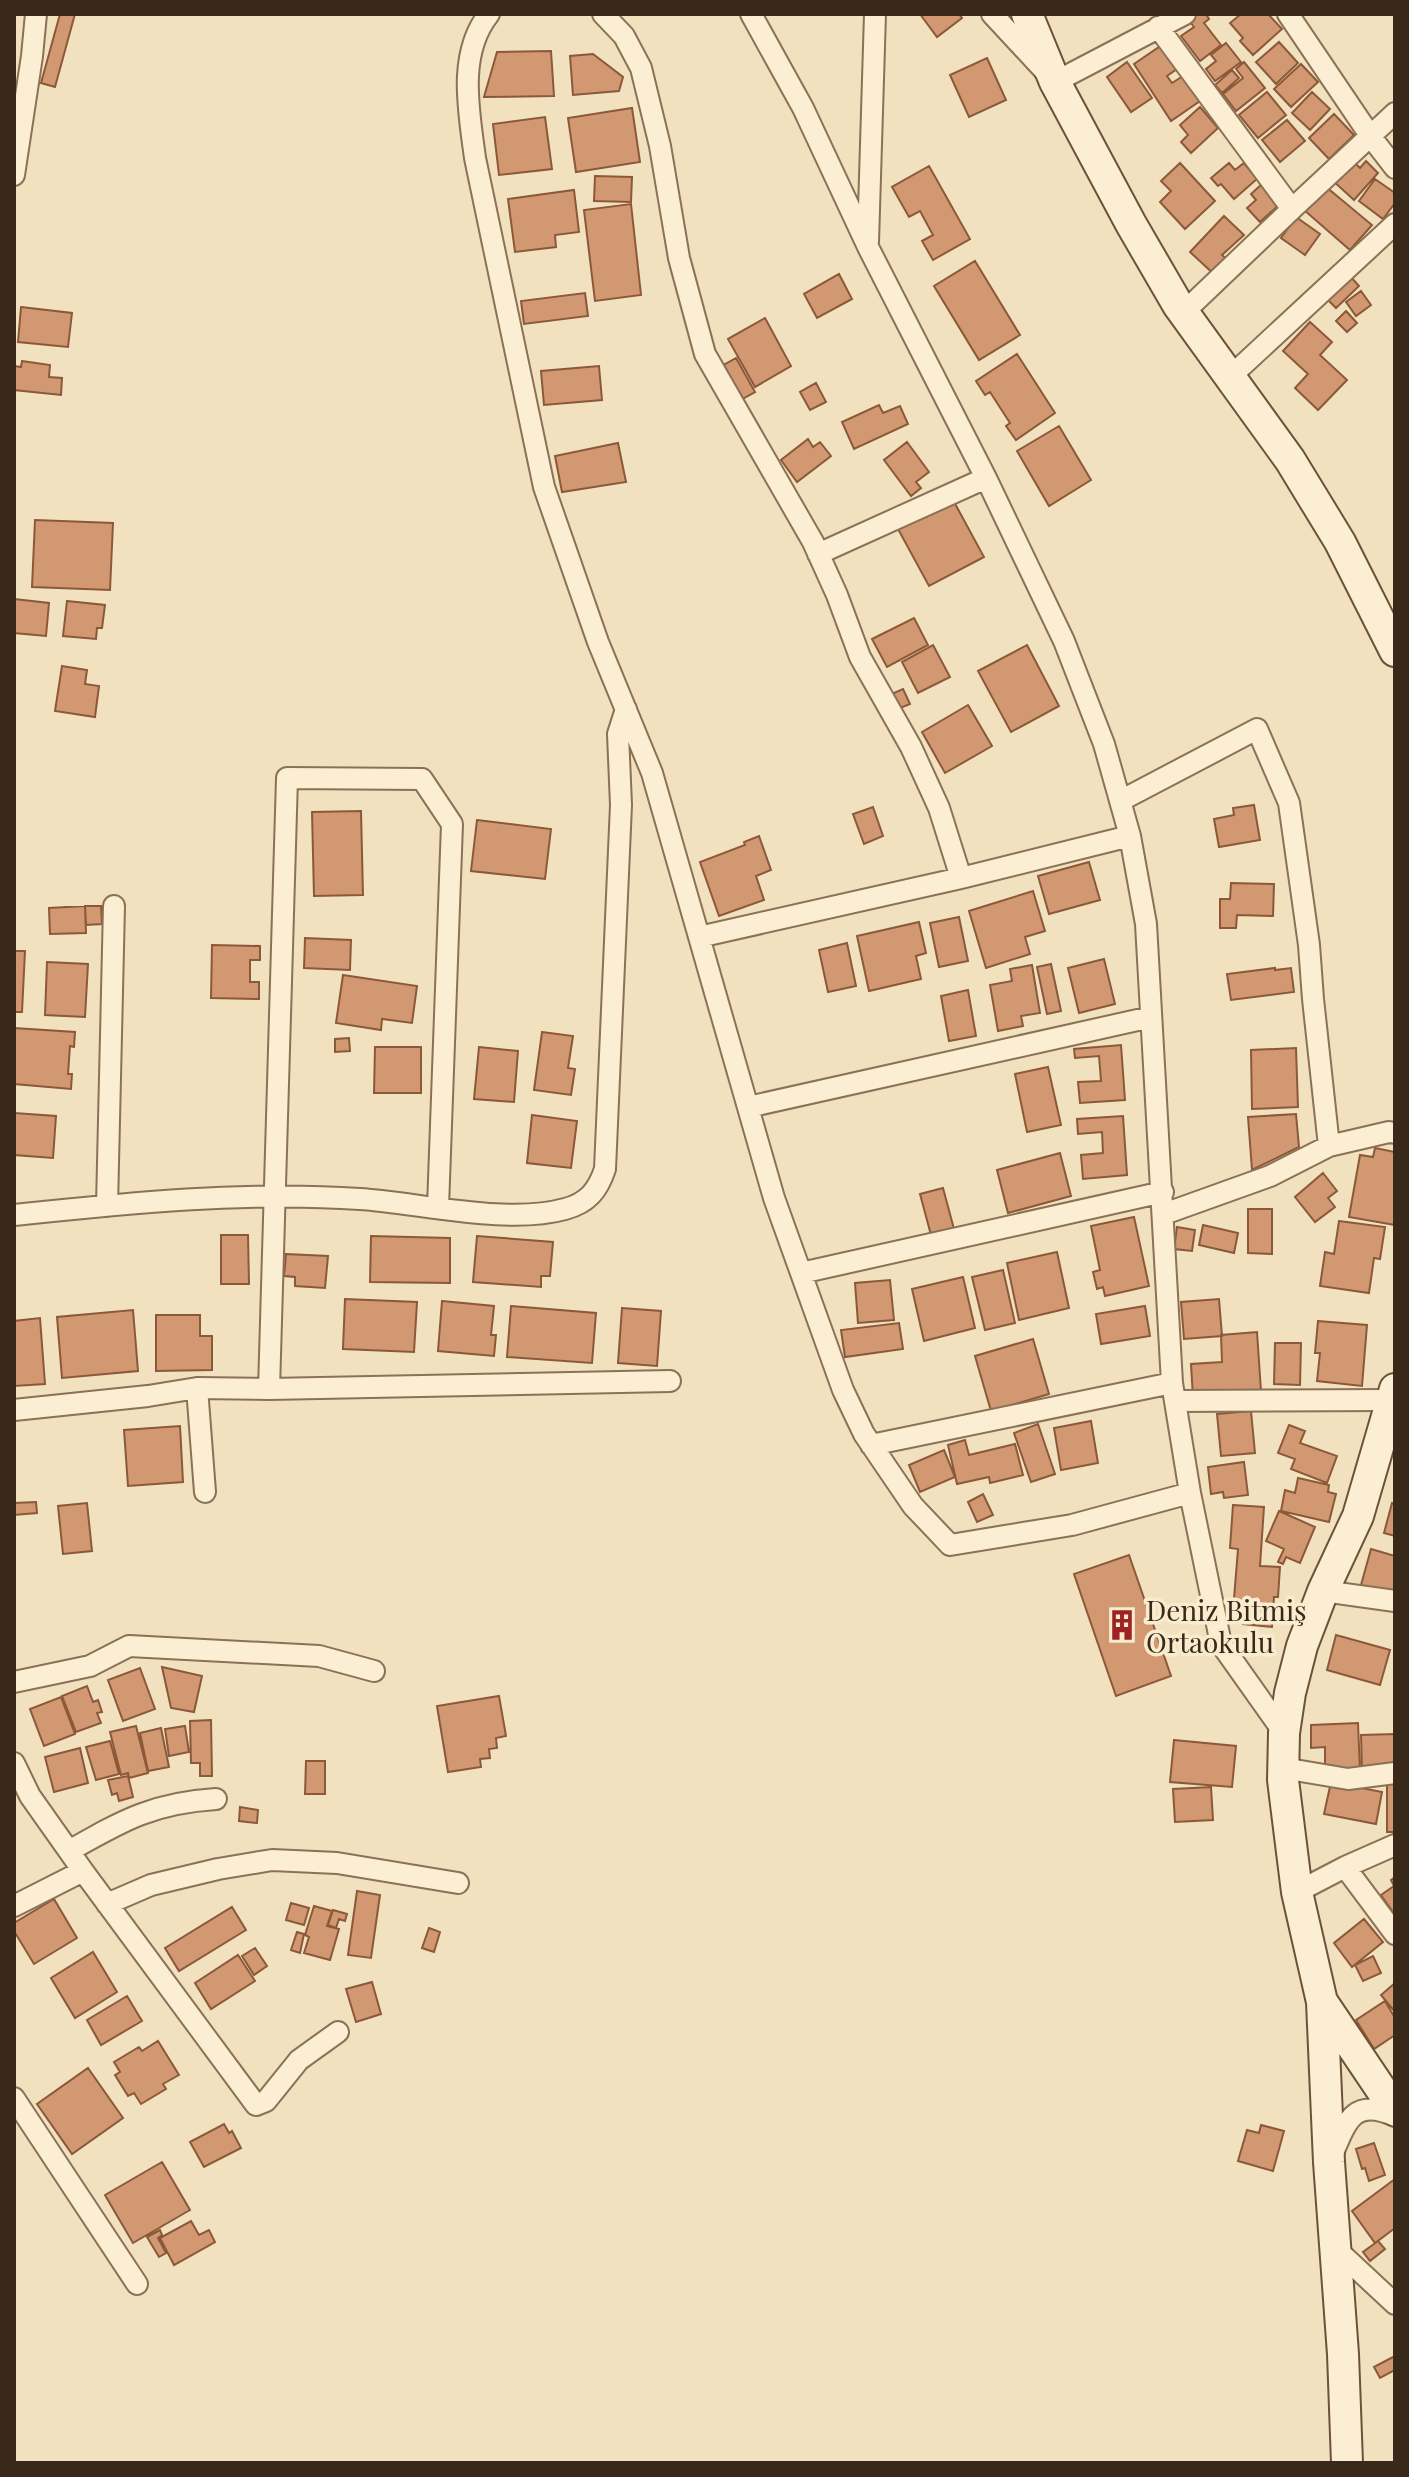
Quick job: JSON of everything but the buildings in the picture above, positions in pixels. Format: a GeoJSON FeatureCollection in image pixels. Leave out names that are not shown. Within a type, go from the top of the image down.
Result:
{"type":"FeatureCollection","features":[{"type":"Feature","properties":{"kind":"street"},"geometry":{"type":"LineString","coordinates":[[14,175],[36,14]]}},
{"type":"Feature","properties":{"kind":"street"},"geometry":{"type":"LineString","coordinates":[[489,14],[481,24],[472,50],[467,78],[468,105],[478,172],[544,487],[598,642],[652,773],[774,1198],[843,1390],[871,1445],[913,1506],[950,1545],[1072,1525],[1190,1493]]}},
{"type":"Feature","properties":{"kind":"street"},"geometry":{"type":"LineString","coordinates":[[603,14],[624,36],[641,68],[660,146],[679,258],[705,354],[818,554],[860,657],[911,747],[939,808],[961,878]]}},
{"type":"Feature","properties":{"kind":"street"},"geometry":{"type":"LineString","coordinates":[[751,14],[803,108],[868,247],[986,478],[1064,641],[1104,744],[1130,836],[1146,924],[1174,1392],[1190,1493],[1221,1644],[1284,1733]]}},
{"type":"Feature","properties":{"kind":"street"},"geometry":{"type":"LineString","coordinates":[[868,247],[875,14]]}},
{"type":"Feature","properties":{"kind":"street"},"geometry":{"type":"LineString","coordinates":[[992,14],[1055,82]]}},
{"type":"Feature","properties":{"kind":"street"},"geometry":{"type":"LineString","coordinates":[[1027,14],[1055,82],[1131,224],[1184,312],[1290,460],[1340,542],[1395,651]]}},
{"type":"Feature","properties":{"kind":"street"},"geometry":{"type":"LineString","coordinates":[[1055,82],[1185,14]]}},
{"type":"Feature","properties":{"kind":"street"},"geometry":{"type":"LineString","coordinates":[[1288,14],[1395,168]]}},
{"type":"Feature","properties":{"kind":"street"},"geometry":{"type":"LineString","coordinates":[[1158,27],[1292,209]]}},
{"type":"Feature","properties":{"kind":"street"},"geometry":{"type":"LineString","coordinates":[[1184,312],[1395,113]]}},
{"type":"Feature","properties":{"kind":"street"},"geometry":{"type":"LineString","coordinates":[[1231,376],[1395,224]]}},
{"type":"Feature","properties":{"kind":"street"},"geometry":{"type":"LineString","coordinates":[[818,554],[986,478]]}},
{"type":"Feature","properties":{"kind":"street"},"geometry":{"type":"LineString","coordinates":[[14,1215],[158,1201],[273,1197],[359,1199],[506,1215],[567,1209],[590,1198],[600,1185],[605,1169],[621,805],[618,734],[626,709]]}},
{"type":"Feature","properties":{"kind":"street"},"geometry":{"type":"LineString","coordinates":[[1120,801],[1257,729],[1289,803],[1309,945],[1329,1146]]}},
{"type":"Feature","properties":{"kind":"street"},"geometry":{"type":"LineString","coordinates":[[269,1389],[287,778],[422,779],[452,824],[438,1207]]}},
{"type":"Feature","properties":{"kind":"street"},"geometry":{"type":"LineString","coordinates":[[699,937],[1130,836]]}},
{"type":"Feature","properties":{"kind":"street"},"geometry":{"type":"LineString","coordinates":[[107,1206],[114,906]]}},
{"type":"Feature","properties":{"kind":"street"},"geometry":{"type":"LineString","coordinates":[[748,1107],[1151,1017]]}},
{"type":"Feature","properties":{"kind":"street"},"geometry":{"type":"LineString","coordinates":[[1164,1214],[1270,1176],[1329,1146],[1395,1133]]}},
{"type":"Feature","properties":{"kind":"street"},"geometry":{"type":"LineString","coordinates":[[801,1273],[1163,1192]]}},
{"type":"Feature","properties":{"kind":"street"},"geometry":{"type":"LineString","coordinates":[[14,1410],[197,1388],[670,1381]]}},
{"type":"Feature","properties":{"kind":"street"},"geometry":{"type":"LineString","coordinates":[[197,1388],[205,1492]]}},
{"type":"Feature","properties":{"kind":"street"},"geometry":{"type":"LineString","coordinates":[[871,1445],[1174,1392],[1394,1395],[1358,1516],[1323,1591],[1302,1646],[1284,1733],[1283,1768],[1297,1892],[1322,2002],[1347,2463]]}},
{"type":"Feature","properties":{"kind":"street"},"geometry":{"type":"LineString","coordinates":[[1323,1591],[1395,1601]]}},
{"type":"Feature","properties":{"kind":"street"},"geometry":{"type":"LineString","coordinates":[[14,1682],[90,1666],[129,1646],[319,1656],[374,1671]]}},
{"type":"Feature","properties":{"kind":"street"},"geometry":{"type":"LineString","coordinates":[[14,1763],[30,1796],[83,1871],[256,2105],[266,2101],[299,2060],[338,2032]]}},
{"type":"Feature","properties":{"kind":"street"},"geometry":{"type":"LineString","coordinates":[[1283,1768],[1348,1779],[1395,1773]]}},
{"type":"Feature","properties":{"kind":"street"},"geometry":{"type":"LineString","coordinates":[[69,1851],[129,1817],[163,1806],[216,1799]]}},
{"type":"Feature","properties":{"kind":"street"},"geometry":{"type":"LineString","coordinates":[[1297,1892],[1395,1845]]}},
{"type":"Feature","properties":{"kind":"street"},"geometry":{"type":"LineString","coordinates":[[107,1904],[151,1885],[272,1860],[337,1863],[458,1883]]}},
{"type":"Feature","properties":{"kind":"street"},"geometry":{"type":"LineString","coordinates":[[1345,1867],[1395,1934]]}},
{"type":"Feature","properties":{"kind":"street"},"geometry":{"type":"LineString","coordinates":[[14,1906],[83,1871]]}},
{"type":"Feature","properties":{"kind":"street"},"geometry":{"type":"LineString","coordinates":[[1322,2002],[1395,2113]]}},
{"type":"Feature","properties":{"kind":"street"},"geometry":{"type":"LineString","coordinates":[[14,2098],[137,2284]]}},
{"type":"Feature","properties":{"kind":"street"},"geometry":{"type":"LineString","coordinates":[[1329,2162],[1345,2124],[1356,2114],[1365,2109],[1378,2108],[1395,2113]]}},
{"type":"Feature","properties":{"kind":"street"},"geometry":{"type":"LineString","coordinates":[[1336,2249],[1395,2304]]}},
{"type":"Feature","properties":{"kind":"place","name":"Deniz Bitmiş Ortaokulu"},"geometry":{"type":"Point","coordinates":[1122,1625]}}]}
